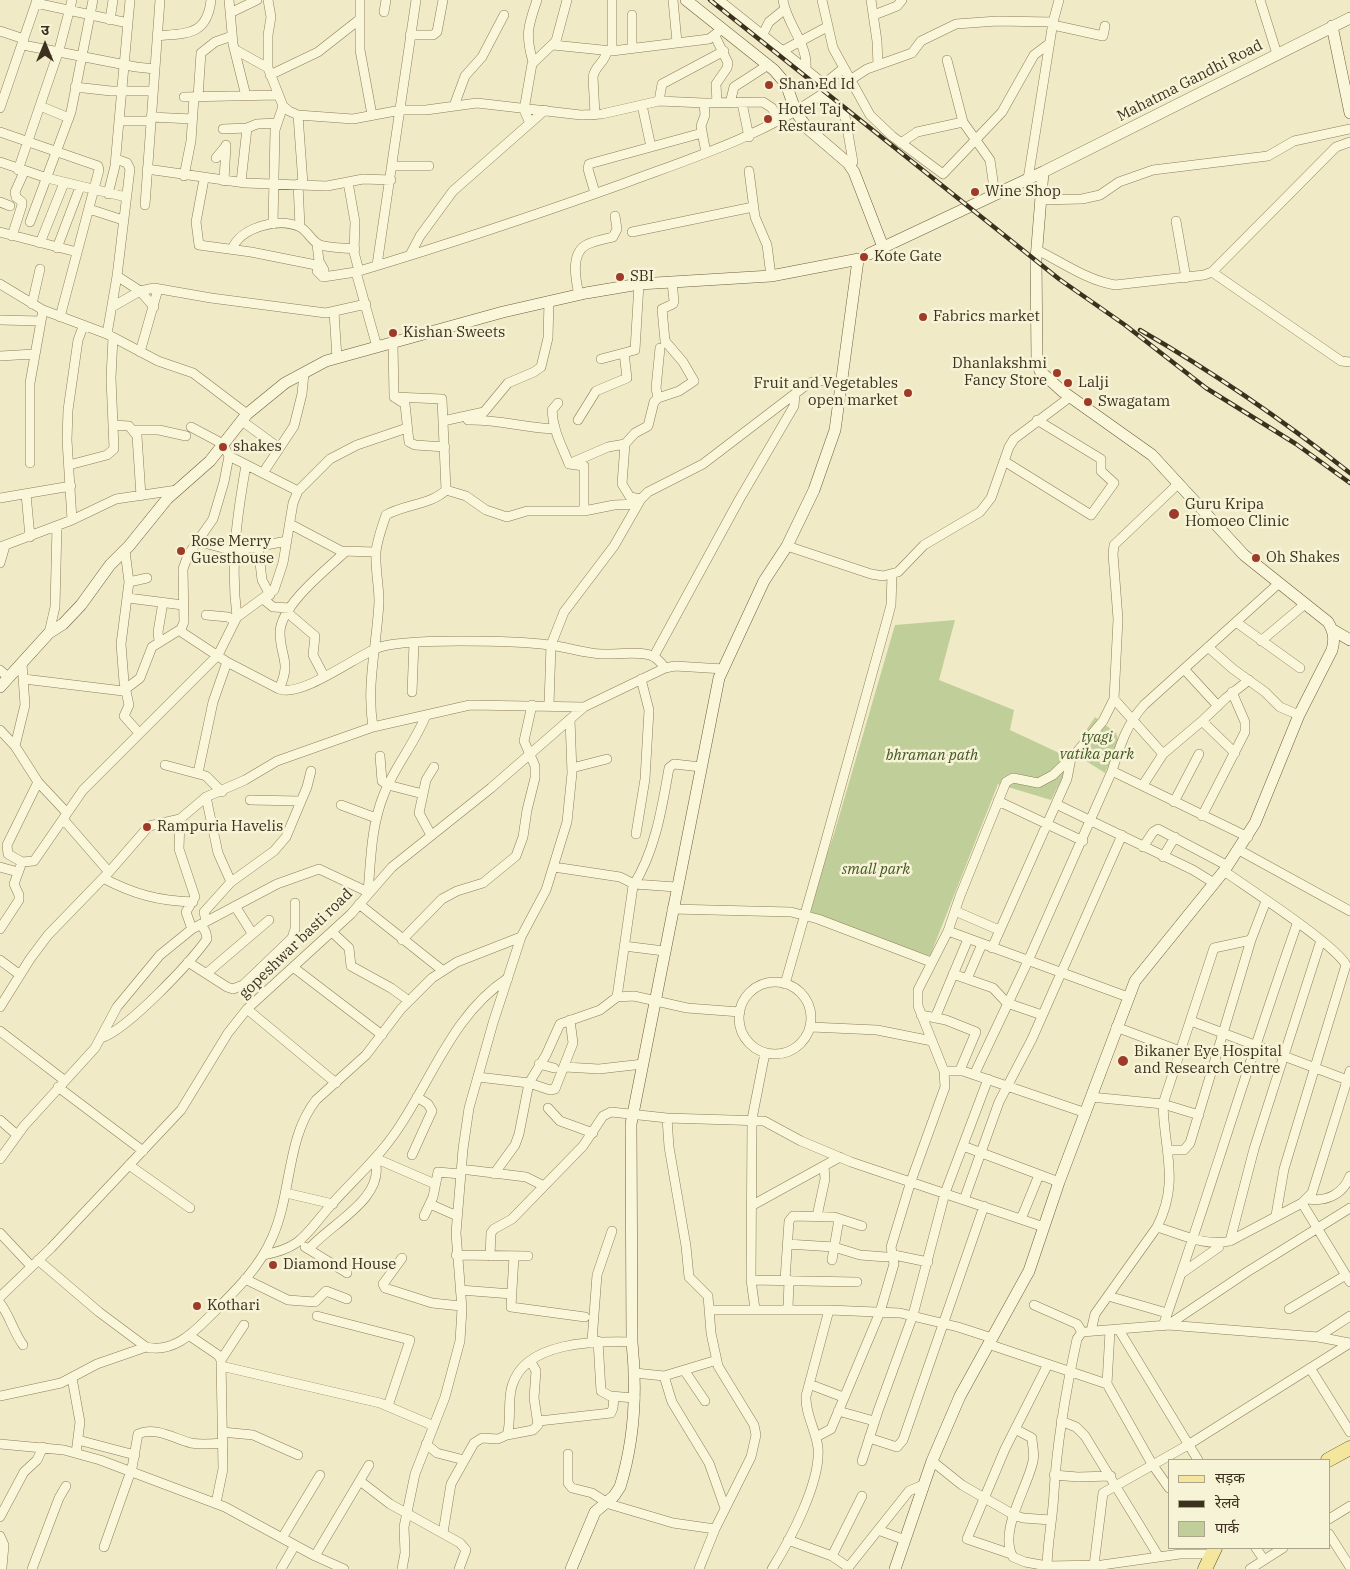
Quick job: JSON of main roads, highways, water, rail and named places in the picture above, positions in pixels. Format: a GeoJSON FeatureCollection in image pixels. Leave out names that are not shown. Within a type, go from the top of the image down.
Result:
{"type":"FeatureCollection","features":[{"type":"Feature","properties":{"kind":"main road"},"geometry":{"type":"LineString","coordinates":[[1330,1459],[1350,1448]]}},
{"type":"Feature","properties":{"kind":"main road"},"geometry":{"type":"LineString","coordinates":[[1205,1569],[1213,1550]]}},
{"type":"Feature","properties":{"kind":"railway"},"geometry":{"type":"LineString","coordinates":[[710,0],[1059,279],[1125,325],[1206,388],[1296,444],[1350,483]]}},
{"type":"Feature","properties":{"kind":"railway"},"geometry":{"type":"LineString","coordinates":[[1140,330],[1248,398],[1350,473]]}},
{"type":"Feature","properties":{"kind":"place","name":"Shan Ed Id"},"geometry":{"type":"Point","coordinates":[769,85]}},
{"type":"Feature","properties":{"kind":"place","name":"Hotel Taj Restaurant"},"geometry":{"type":"Point","coordinates":[768,119]}},
{"type":"Feature","properties":{"kind":"place","name":"Wine Shop"},"geometry":{"type":"Point","coordinates":[975,192]}},
{"type":"Feature","properties":{"kind":"place","name":"Kote Gate"},"geometry":{"type":"Point","coordinates":[864,257]}},
{"type":"Feature","properties":{"kind":"place","name":"SBI"},"geometry":{"type":"Point","coordinates":[620,277]}},
{"type":"Feature","properties":{"kind":"place","name":"Fabrics market"},"geometry":{"type":"Point","coordinates":[923,317]}},
{"type":"Feature","properties":{"kind":"place","name":"Kishan Sweets"},"geometry":{"type":"Point","coordinates":[393,333]}},
{"type":"Feature","properties":{"kind":"place","name":"Dhanlakshmi Fancy Store"},"geometry":{"type":"Point","coordinates":[1057,373]}},
{"type":"Feature","properties":{"kind":"place","name":"Lalji"},"geometry":{"type":"Point","coordinates":[1068,383]}},
{"type":"Feature","properties":{"kind":"place","name":"Fruit and Vegetables open market"},"geometry":{"type":"Point","coordinates":[908,393]}},
{"type":"Feature","properties":{"kind":"place","name":"Swagatam"},"geometry":{"type":"Point","coordinates":[1088,402]}},
{"type":"Feature","properties":{"kind":"place","name":"shakes"},"geometry":{"type":"Point","coordinates":[223,447]}},
{"type":"Feature","properties":{"kind":"place","name":"Guru Kripa Homoeo Clinic"},"geometry":{"type":"Point","coordinates":[1174,514]}},
{"type":"Feature","properties":{"kind":"place","name":"Rose Merry Guesthouse"},"geometry":{"type":"Point","coordinates":[181,551]}},
{"type":"Feature","properties":{"kind":"place","name":"Oh Shakes"},"geometry":{"type":"Point","coordinates":[1256,558]}},
{"type":"Feature","properties":{"kind":"place","name":"Rampuria Havelis"},"geometry":{"type":"Point","coordinates":[147,827]}},
{"type":"Feature","properties":{"kind":"place","name":"Bikaner Eye Hospital and Research Centre"},"geometry":{"type":"Point","coordinates":[1123,1061]}},
{"type":"Feature","properties":{"kind":"place","name":"Diamond House"},"geometry":{"type":"Point","coordinates":[273,1265]}},
{"type":"Feature","properties":{"kind":"place","name":"Kothari"},"geometry":{"type":"Point","coordinates":[197,1306]}},
{"type":"Feature","properties":{"kind":"park label","name":"tyagi vatika park"},"geometry":{"type":"Point","coordinates":[1097,746]}},
{"type":"Feature","properties":{"kind":"park label","name":"bhraman path"},"geometry":{"type":"Point","coordinates":[932,756]}},
{"type":"Feature","properties":{"kind":"park label","name":"small park"},"geometry":{"type":"Point","coordinates":[876,870]}}]}
